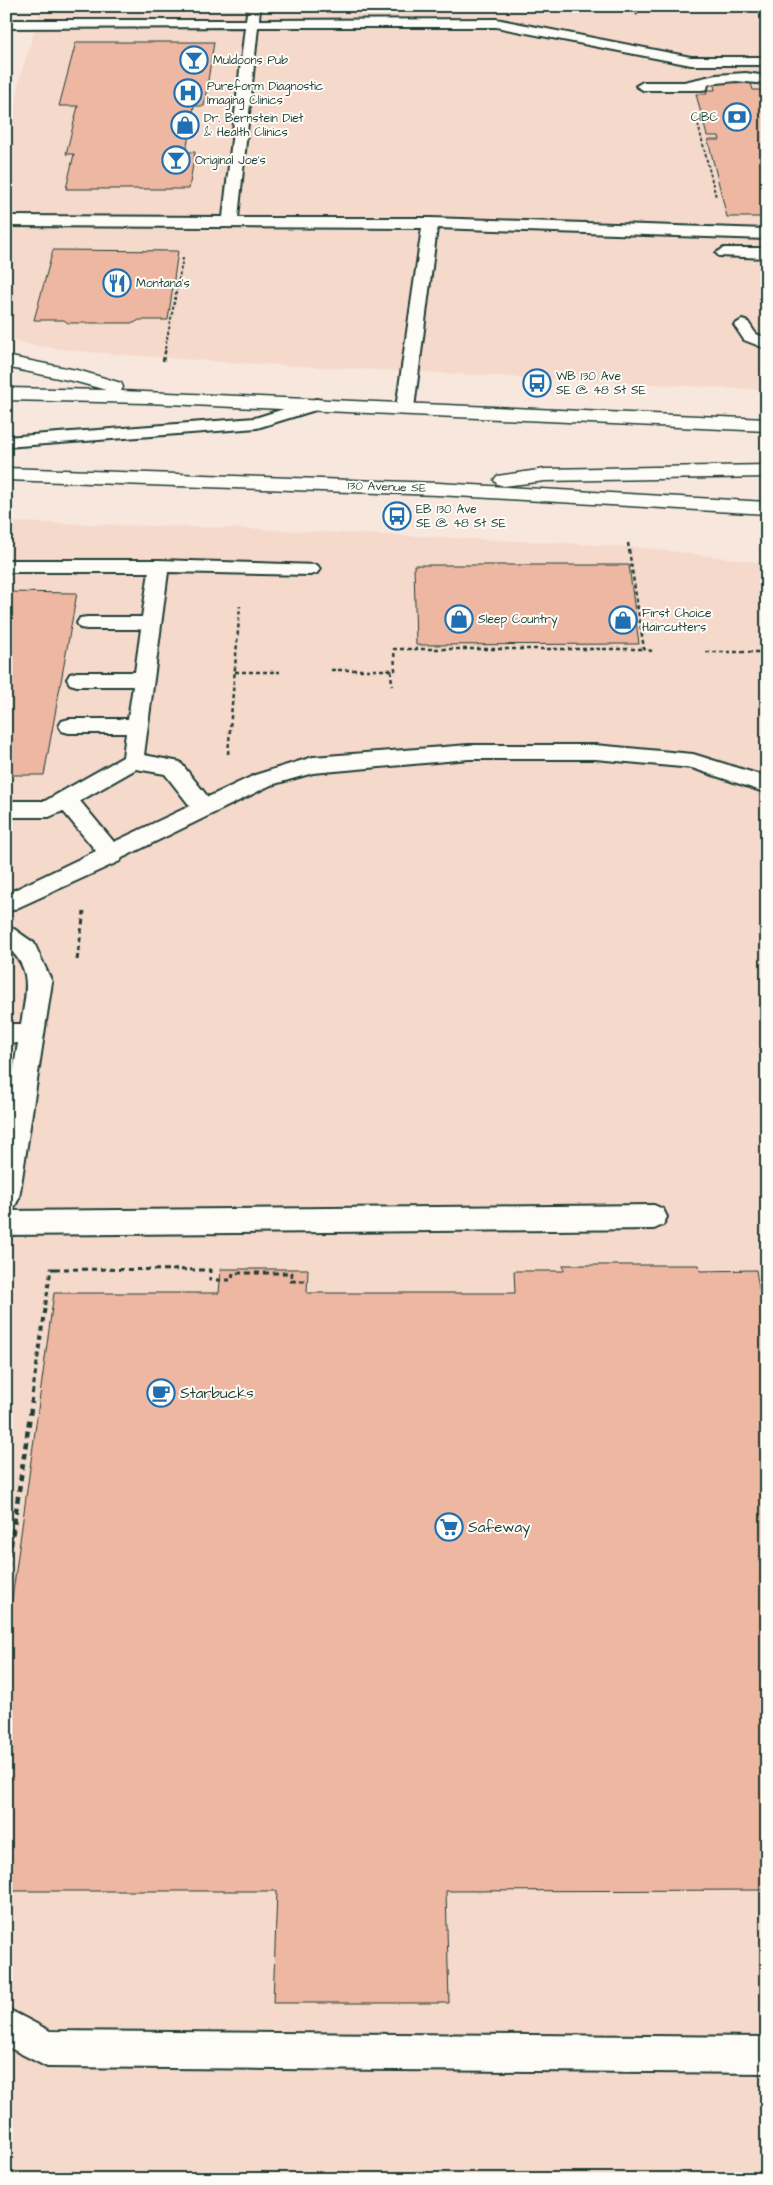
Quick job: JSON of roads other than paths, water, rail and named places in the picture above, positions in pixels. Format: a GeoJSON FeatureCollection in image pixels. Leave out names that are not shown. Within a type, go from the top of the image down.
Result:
{"type":"FeatureCollection","features":[{"type":"Feature","properties":{"kind":"main road"},"geometry":{"type":"LineString","coordinates":[[6,362],[81,377],[147,397]]}},
{"type":"Feature","properties":{"kind":"main road"},"geometry":{"type":"LineString","coordinates":[[6,394],[147,397],[767,425]]}},
{"type":"Feature","properties":{"kind":"main road"},"geometry":{"type":"LineString","coordinates":[[438,489],[545,475],[767,472]]}},
{"type":"Feature","properties":{"kind":"main road","name":"130 Avenue SE"},"geometry":{"type":"LineString","coordinates":[[12,476],[438,489],[767,508]]}},
{"type":"Feature","properties":{"kind":"lane"},"geometry":{"type":"LineString","coordinates":[[230,223],[254,6]]}},
{"type":"Feature","properties":{"kind":"lane"},"geometry":{"type":"LineString","coordinates":[[6,24],[252,24],[496,18],[691,61],[767,61]]}},
{"type":"Feature","properties":{"kind":"lane"},"geometry":{"type":"LineString","coordinates":[[685,86],[712,78],[767,80]]}},
{"type":"Feature","properties":{"kind":"lane"},"geometry":{"type":"LineString","coordinates":[[752,86],[767,85]]}},
{"type":"Feature","properties":{"kind":"lane"},"geometry":{"type":"LineString","coordinates":[[643,86],[714,86]]}},
{"type":"Feature","properties":{"kind":"lane"},"geometry":{"type":"LineString","coordinates":[[6,221],[430,223],[767,234]]}},
{"type":"Feature","properties":{"kind":"lane"},"geometry":{"type":"LineString","coordinates":[[405,408],[430,223]]}},
{"type":"Feature","properties":{"kind":"lane"},"geometry":{"type":"LineString","coordinates":[[724,253],[767,253]]}},
{"type":"Feature","properties":{"kind":"lane"},"geometry":{"type":"LineString","coordinates":[[742,325],[750,338],[767,344]]}},
{"type":"Feature","properties":{"kind":"lane"},"geometry":{"type":"LineString","coordinates":[[6,442],[257,423],[316,404]]}},
{"type":"Feature","properties":{"kind":"lane"},"geometry":{"type":"LineString","coordinates":[[6,566],[310,568]]}},
{"type":"Feature","properties":{"kind":"lane"},"geometry":{"type":"LineString","coordinates":[[133,761],[159,566]]}},
{"type":"Feature","properties":{"kind":"lane"},"geometry":{"type":"LineString","coordinates":[[88,623],[151,623]]}},
{"type":"Feature","properties":{"kind":"lane"},"geometry":{"type":"LineString","coordinates":[[78,679],[144,679]]}},
{"type":"Feature","properties":{"kind":"lane"},"geometry":{"type":"LineString","coordinates":[[69,726],[138,726]]}},
{"type":"Feature","properties":{"kind":"lane"},"geometry":{"type":"LineString","coordinates":[[6,904],[263,780],[313,765],[469,752],[595,752],[693,762],[767,785]]}},
{"type":"Feature","properties":{"kind":"lane"},"geometry":{"type":"LineString","coordinates":[[6,809],[49,809],[133,761],[172,767],[205,809]]}},
{"type":"Feature","properties":{"kind":"lane"},"geometry":{"type":"LineString","coordinates":[[66,799],[112,854]]}},
{"type":"Feature","properties":{"kind":"lane"},"geometry":{"type":"LineString","coordinates":[[6,935],[26,949],[40,982],[6,1198]]}},
{"type":"Feature","properties":{"kind":"lane"},"geometry":{"type":"LineString","coordinates":[[6,1034],[33,1033]]}},
{"type":"Feature","properties":{"kind":"lane"},"geometry":{"type":"LineString","coordinates":[[6,1223],[654,1218]]}},
{"type":"Feature","properties":{"kind":"lane"},"geometry":{"type":"LineString","coordinates":[[6,2026],[47,2049],[767,2055]]}},
{"type":"Feature","properties":{"kind":"place","name":"Muldoons Pub"},"geometry":{"type":"Point","coordinates":[194,60]}},
{"type":"Feature","properties":{"kind":"place","name":"Pureform Diagnostic Imaging Clinics"},"geometry":{"type":"Point","coordinates":[188,93]}},
{"type":"Feature","properties":{"kind":"place","name":"CIBC"},"geometry":{"type":"Point","coordinates":[737,117]}},
{"type":"Feature","properties":{"kind":"place","name":"Dr. Bernstein Diet & Health Clinics"},"geometry":{"type":"Point","coordinates":[185,125]}},
{"type":"Feature","properties":{"kind":"place","name":"Original Joe's"},"geometry":{"type":"Point","coordinates":[176,160]}},
{"type":"Feature","properties":{"kind":"place","name":"Montana's"},"geometry":{"type":"Point","coordinates":[117,283]}},
{"type":"Feature","properties":{"kind":"place","name":"WB 130 Ave SE @ 48 St SE"},"geometry":{"type":"Point","coordinates":[537,383]}},
{"type":"Feature","properties":{"kind":"place","name":"EB 130 Ave SE @ 48 St SE"},"geometry":{"type":"Point","coordinates":[397,516]}},
{"type":"Feature","properties":{"kind":"place","name":"Sleep Country"},"geometry":{"type":"Point","coordinates":[459,619]}},
{"type":"Feature","properties":{"kind":"place","name":"First Choice Haircutters"},"geometry":{"type":"Point","coordinates":[623,620]}},
{"type":"Feature","properties":{"kind":"place","name":"Starbucks"},"geometry":{"type":"Point","coordinates":[161,1393]}},
{"type":"Feature","properties":{"kind":"place","name":"Safeway"},"geometry":{"type":"Point","coordinates":[449,1527]}}]}
